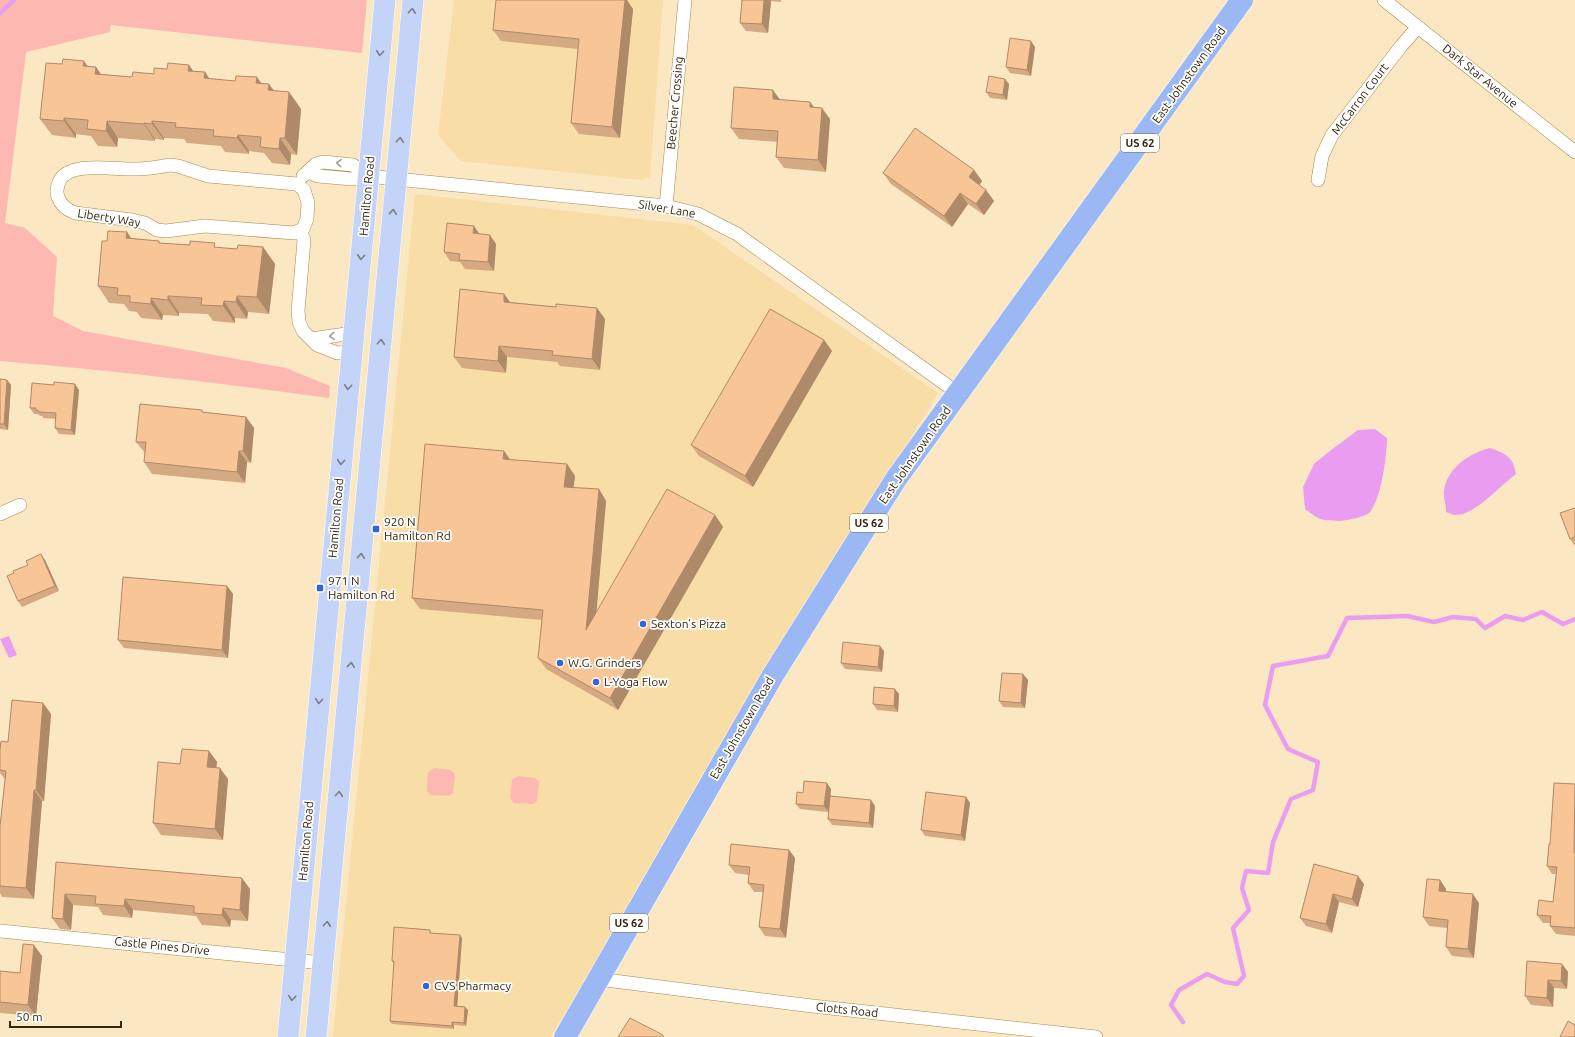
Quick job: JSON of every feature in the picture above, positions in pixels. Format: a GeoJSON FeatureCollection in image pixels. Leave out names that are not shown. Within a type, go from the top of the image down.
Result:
{"type":"FeatureCollection","features":[{"type":"Feature","properties":{"kind":"highway","name":"East Johnstown Road"},"geometry":{"type":"LineString","coordinates":[[565,1037],[773,674],[896,479],[959,394],[1242,0]]}},
{"type":"Feature","properties":{"kind":"main road","name":"Hamilton Road"},"geometry":{"type":"LineString","coordinates":[[288,1037],[385,0]]}},
{"type":"Feature","properties":{"kind":"main road"},"geometry":{"type":"LineString","coordinates":[[316,1037],[413,0]]}},
{"type":"Feature","properties":{"kind":"street","name":"Beecher Crossing"},"geometry":{"type":"LineString","coordinates":[[666,206],[685,0]]}},
{"type":"Feature","properties":{"kind":"street","name":"Dark Star Avenue"},"geometry":{"type":"LineString","coordinates":[[1384,0],[1575,152]]}},
{"type":"Feature","properties":{"kind":"street","name":"McCarron Court"},"geometry":{"type":"LineString","coordinates":[[1318,180],[1322,156],[1332,135],[1402,45],[1418,27]]}},
{"type":"Feature","properties":{"kind":"street"},"geometry":{"type":"LineString","coordinates":[[352,343],[337,353],[318,345],[303,331],[299,322],[298,311],[304,240],[300,230],[307,219],[308,202],[304,190],[297,184],[300,179],[316,164],[323,162],[353,165],[368,176]]}},
{"type":"Feature","properties":{"kind":"street","name":"Liberty Way"},"geometry":{"type":"LineString","coordinates":[[297,184],[208,176],[178,166],[170,165],[136,169],[84,168],[65,174],[57,187],[57,195],[60,203],[67,210],[75,213],[132,220],[145,223],[157,230],[166,231],[205,226],[280,233],[294,233],[300,230]]}},
{"type":"Feature","properties":{"kind":"street","name":"Silver Lane"},"geometry":{"type":"LineString","coordinates":[[368,176],[666,206],[698,214],[737,234],[959,394]]}},
{"type":"Feature","properties":{"kind":"street"},"geometry":{"type":"LineString","coordinates":[[311,339],[352,343]]}},
{"type":"Feature","properties":{"kind":"street"},"geometry":{"type":"LineString","coordinates":[[0,514],[20,505]]}},
{"type":"Feature","properties":{"kind":"street","name":"Castle Pines Drive"},"geometry":{"type":"LineString","coordinates":[[0,931],[296,959],[323,963]]}},
{"type":"Feature","properties":{"kind":"street","name":"Clotts Road"},"geometry":{"type":"LineString","coordinates":[[598,979],[812,1006],[1096,1037]]}},
{"type":"Feature","properties":{"kind":"shaded area"},"geometry":{"type":"Polygon","coordinates":[[[0,0],[367,0],[362,53],[111,25],[110,32],[26,52],[5,223],[25,228],[57,257],[53,316],[83,331],[286,368],[330,386],[329,398],[165,377],[0,361],[0,0]]]}},
{"type":"Feature","properties":{"kind":"shaded area"},"geometry":{"type":"Polygon","coordinates":[[[454,0],[663,0],[650,177],[641,180],[461,161],[438,135],[454,0]]]}},
{"type":"Feature","properties":{"kind":"shaded area"},"geometry":{"type":"Polygon","coordinates":[[[415,194],[693,225],[938,393],[551,1037],[333,1037],[415,194]]]}},
{"type":"Feature","properties":{"kind":"shaded area"},"geometry":{"type":"Polygon","coordinates":[[[1375,429],[1387,438],[1387,446],[1380,489],[1377,499],[1369,513],[1359,517],[1339,521],[1318,518],[1305,509],[1303,487],[1314,464],[1358,430],[1375,429]]]}},
{"type":"Feature","properties":{"kind":"shaded area"},"geometry":{"type":"Polygon","coordinates":[[[1490,448],[1508,456],[1511,459],[1516,474],[1488,499],[1471,510],[1463,514],[1456,515],[1446,512],[1444,490],[1450,474],[1468,457],[1490,448]]]}},
{"type":"Feature","properties":{"kind":"shaded area"},"geometry":{"type":"Polygon","coordinates":[[[9,636],[17,655],[9,658],[0,639],[9,636]]]}},
{"type":"Feature","properties":{"kind":"shaded area"},"geometry":{"type":"Polygon","coordinates":[[[434,768],[451,770],[455,774],[453,793],[449,796],[430,795],[427,790],[428,772],[434,768]]]}},
{"type":"Feature","properties":{"kind":"shaded area"},"geometry":{"type":"Polygon","coordinates":[[[518,776],[535,778],[539,782],[537,801],[533,804],[514,803],[510,798],[512,780],[518,776]]]}},
{"type":"Feature","properties":{"kind":"building"},"geometry":{"type":"Polygon","coordinates":[[[496,0],[625,0],[612,127],[571,123],[579,39],[493,30],[496,0]]]}},
{"type":"Feature","properties":{"kind":"building"},"geometry":{"type":"Polygon","coordinates":[[[742,0],[764,0],[762,24],[740,23],[742,0]]]}},
{"type":"Feature","properties":{"kind":"building"},"geometry":{"type":"Polygon","coordinates":[[[1010,38],[1031,41],[1027,70],[1006,67],[1010,38]]]}},
{"type":"Feature","properties":{"kind":"building"},"geometry":{"type":"Polygon","coordinates":[[[63,59],[84,61],[83,66],[96,67],[95,74],[132,77],[133,72],[154,74],[154,68],[167,69],[168,63],[189,65],[188,71],[205,72],[204,78],[235,81],[236,76],[257,77],[256,83],[269,84],[268,90],[289,92],[285,138],[280,138],[279,149],[260,147],[261,137],[238,135],[237,138],[213,136],[214,130],[175,127],[176,123],[152,121],[152,124],[144,124],[107,121],[106,131],[87,129],[88,120],[64,118],[64,121],[40,119],[46,63],[62,64],[63,59]]]}},
{"type":"Feature","properties":{"kind":"building"},"geometry":{"type":"Polygon","coordinates":[[[989,76],[1005,79],[1003,95],[986,92],[989,76]]]}},
{"type":"Feature","properties":{"kind":"building"},"geometry":{"type":"Polygon","coordinates":[[[734,87],[773,90],[773,99],[810,102],[810,107],[822,108],[818,160],[776,157],[778,131],[731,128],[734,87]]]}},
{"type":"Feature","properties":{"kind":"building"},"geometry":{"type":"Polygon","coordinates":[[[915,128],[974,170],[969,177],[986,190],[976,204],[960,193],[944,216],[883,173],[915,128]]]}},
{"type":"Feature","properties":{"kind":"building"},"geometry":{"type":"Polygon","coordinates":[[[447,223],[474,226],[473,233],[490,235],[488,262],[459,260],[460,254],[444,252],[447,223]]]}},
{"type":"Feature","properties":{"kind":"building"},"geometry":{"type":"Polygon","coordinates":[[[108,231],[127,232],[126,238],[159,241],[159,243],[190,245],[190,241],[215,243],[214,247],[237,249],[238,245],[263,247],[257,297],[237,296],[236,302],[224,301],[223,306],[201,305],[202,298],[168,296],[168,300],[151,298],[151,304],[130,302],[130,296],[117,295],[118,288],[98,286],[102,241],[107,241],[108,231]]]}},
{"type":"Feature","properties":{"kind":"building"},"geometry":{"type":"Polygon","coordinates":[[[460,289],[504,294],[504,302],[556,307],[556,304],[597,308],[592,359],[552,355],[553,351],[499,346],[498,361],[454,357],[460,289]]]}},
{"type":"Feature","properties":{"kind":"building"},"geometry":{"type":"Polygon","coordinates":[[[770,309],[824,340],[745,476],[691,445],[770,309]]]}},
{"type":"Feature","properties":{"kind":"building"},"geometry":{"type":"Polygon","coordinates":[[[0,379],[7,380],[4,424],[0,424],[0,379]]]}},
{"type":"Feature","properties":{"kind":"building"},"geometry":{"type":"Polygon","coordinates":[[[54,382],[75,384],[71,430],[55,428],[56,413],[39,412],[36,408],[30,408],[32,383],[54,385],[54,382]]]}},
{"type":"Feature","properties":{"kind":"building"},"geometry":{"type":"Polygon","coordinates":[[[140,404],[202,410],[202,412],[246,417],[243,451],[239,451],[237,472],[144,462],[146,442],[136,442],[140,404]]]}},
{"type":"Feature","properties":{"kind":"building"},"geometry":{"type":"Polygon","coordinates":[[[425,444],[504,451],[503,459],[567,464],[564,487],[599,489],[586,630],[667,489],[715,515],[610,698],[538,658],[543,610],[412,598],[425,444]]]}},
{"type":"Feature","properties":{"kind":"building"},"geometry":{"type":"Polygon","coordinates":[[[1575,508],[1575,537],[1570,539],[1560,513],[1575,508]]]}},
{"type":"Feature","properties":{"kind":"building"},"geometry":{"type":"Polygon","coordinates":[[[41,554],[55,586],[18,601],[7,576],[14,573],[13,571],[28,565],[26,561],[41,554]]]}},
{"type":"Feature","properties":{"kind":"building"},"geometry":{"type":"Polygon","coordinates":[[[123,577],[227,586],[222,650],[118,640],[123,577]]]}},
{"type":"Feature","properties":{"kind":"building"},"geometry":{"type":"Polygon","coordinates":[[[843,642],[880,646],[878,667],[841,663],[843,642]]]}},
{"type":"Feature","properties":{"kind":"building"},"geometry":{"type":"Polygon","coordinates":[[[1002,673],[1023,674],[1021,703],[999,701],[1002,673]]]}},
{"type":"Feature","properties":{"kind":"building"},"geometry":{"type":"Polygon","coordinates":[[[874,687],[895,689],[894,706],[873,704],[874,687]]]}},
{"type":"Feature","properties":{"kind":"building"},"geometry":{"type":"Polygon","coordinates":[[[12,700],[43,703],[26,888],[0,886],[0,826],[6,771],[0,770],[0,750],[1,741],[8,742],[12,700]]]}},
{"type":"Feature","properties":{"kind":"building"},"geometry":{"type":"Polygon","coordinates":[[[182,749],[209,751],[207,767],[220,768],[215,829],[153,823],[158,762],[180,764],[182,749]]]}},
{"type":"Feature","properties":{"kind":"building"},"geometry":{"type":"Polygon","coordinates":[[[804,781],[827,783],[824,806],[796,804],[797,792],[803,793],[804,781]]]}},
{"type":"Feature","properties":{"kind":"building"},"geometry":{"type":"Polygon","coordinates":[[[1554,783],[1575,784],[1575,928],[1550,926],[1551,916],[1537,915],[1539,900],[1553,902],[1557,867],[1547,866],[1554,783]]]}},
{"type":"Feature","properties":{"kind":"building"},"geometry":{"type":"Polygon","coordinates":[[[926,792],[966,797],[961,835],[921,830],[926,792]]]}},
{"type":"Feature","properties":{"kind":"building"},"geometry":{"type":"Polygon","coordinates":[[[830,796],[871,800],[869,823],[828,819],[830,796]]]}},
{"type":"Feature","properties":{"kind":"building"},"geometry":{"type":"Polygon","coordinates":[[[731,844],[789,850],[780,929],[759,927],[764,885],[748,883],[750,867],[729,865],[731,844]]]}},
{"type":"Feature","properties":{"kind":"building"},"geometry":{"type":"Polygon","coordinates":[[[56,862],[242,878],[240,910],[223,908],[222,915],[194,913],[194,906],[125,899],[124,906],[95,904],[96,896],[65,894],[63,919],[52,918],[56,862]]]}},
{"type":"Feature","properties":{"kind":"building"},"geometry":{"type":"Polygon","coordinates":[[[1314,864],[1358,876],[1352,899],[1333,894],[1326,924],[1300,918],[1314,864]]]}},
{"type":"Feature","properties":{"kind":"building"},"geometry":{"type":"Polygon","coordinates":[[[1427,879],[1440,880],[1439,891],[1473,894],[1468,949],[1446,947],[1448,920],[1423,917],[1427,879]]]}},
{"type":"Feature","properties":{"kind":"building","name":"CVS Pharmacy"},"geometry":{"type":"Polygon","coordinates":[[[394,927],[430,930],[430,933],[460,935],[454,1006],[465,1007],[464,1023],[452,1022],[452,1026],[390,1021],[394,961],[392,961],[394,927]]]}},
{"type":"Feature","properties":{"kind":"building"},"geometry":{"type":"Polygon","coordinates":[[[23,944],[34,945],[28,1005],[0,1002],[0,971],[20,973],[23,944]]]}},
{"type":"Feature","properties":{"kind":"building"},"geometry":{"type":"Polygon","coordinates":[[[1527,961],[1562,964],[1561,981],[1548,980],[1547,998],[1525,996],[1527,961]]]}},
{"type":"Feature","properties":{"kind":"building"},"geometry":{"type":"Polygon","coordinates":[[[630,1018],[663,1035],[663,1037],[618,1037],[630,1018]]]}},
{"type":"Feature","properties":{"kind":"building"},"geometry":{"type":"Polygon","coordinates":[[[1568,1021],[1575,1025],[1575,1037],[1560,1037],[1568,1021]]]}},
{"type":"Feature","properties":{"kind":"waterway"},"geometry":{"type":"LineString","coordinates":[[0,13],[14,0]]}},
{"type":"Feature","properties":{"kind":"waterway"},"geometry":{"type":"LineString","coordinates":[[1183,1022],[1171,1005],[1179,990],[1207,974],[1225,982],[1237,984],[1244,976],[1233,928],[1249,910],[1242,888],[1246,871],[1268,873],[1273,842],[1291,799],[1313,790],[1318,762],[1288,749],[1265,705],[1273,666],[1328,656],[1347,618],[1407,616],[1434,622],[1453,617],[1476,619],[1485,628],[1505,616],[1523,620],[1542,612],[1563,624],[1575,619]]}},
{"type":"Feature","properties":{"kind":"place","name":"920 N Hamilton Rd"},"geometry":{"type":"Point","coordinates":[376,529]}},
{"type":"Feature","properties":{"kind":"place","name":"971 N Hamilton Rd"},"geometry":{"type":"Point","coordinates":[320,588]}},
{"type":"Feature","properties":{"kind":"place","name":"Sexton’s Pizza"},"geometry":{"type":"Point","coordinates":[643,624]}},
{"type":"Feature","properties":{"kind":"place","name":"W.G. Grinders"},"geometry":{"type":"Point","coordinates":[560,663]}},
{"type":"Feature","properties":{"kind":"place","name":"L-Yoga Flow"},"geometry":{"type":"Point","coordinates":[596,682]}},
{"type":"Feature","properties":{"kind":"place","name":"CVS Pharmacy"},"geometry":{"type":"Point","coordinates":[426,986]}}]}
